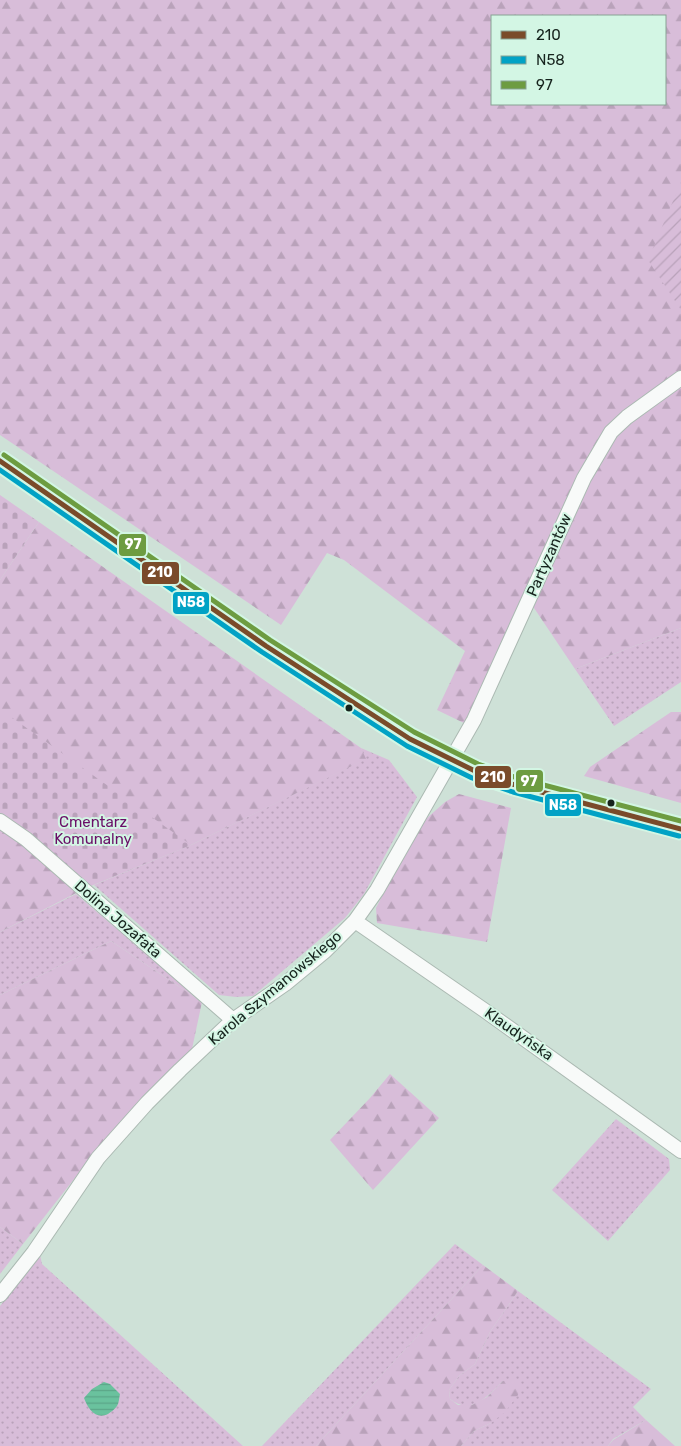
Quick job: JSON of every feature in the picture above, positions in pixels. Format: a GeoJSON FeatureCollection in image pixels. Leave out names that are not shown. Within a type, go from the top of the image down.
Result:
{"type":"FeatureCollection","features":[{"type":"Feature","properties":{"kind":"street","name":"Partyzantów"},"geometry":{"type":"LineString","coordinates":[[452,759],[474,720],[584,478],[611,432],[646,402],[681,378]]}},
{"type":"Feature","properties":{"kind":"street"},"geometry":{"type":"LineString","coordinates":[[0,461],[272,650],[404,736],[475,771],[526,788],[681,829]]}},
{"type":"Feature","properties":{"kind":"street","name":"Karola Szymanowskiego"},"geometry":{"type":"LineString","coordinates":[[0,1295],[34,1252],[98,1158],[160,1090],[233,1020],[285,984],[325,951],[355,921],[377,890],[452,759]]}},
{"type":"Feature","properties":{"kind":"street","name":"Dolina Jozafata"},"geometry":{"type":"LineString","coordinates":[[0,821],[26,840],[233,1020]]}},
{"type":"Feature","properties":{"kind":"street","name":"Klaudyńska"},"geometry":{"type":"LineString","coordinates":[[355,921],[484,1010],[681,1151]]}},
{"type":"Feature","properties":{"kind":"green space"},"geometry":{"type":"Polygon","coordinates":[[[0,0],[681,0],[681,373],[621,414],[468,725],[437,710],[465,651],[344,560],[327,553],[281,625],[0,435],[0,0]]]}},
{"type":"Feature","properties":{"kind":"green space"},"geometry":{"type":"Polygon","coordinates":[[[681,182],[681,310],[648,260],[681,182]]]}},
{"type":"Feature","properties":{"kind":"green space"},"geometry":{"type":"Polygon","coordinates":[[[681,386],[681,628],[575,669],[532,605],[584,487],[608,449],[630,419],[681,386]]]}},
{"type":"Feature","properties":{"kind":"green space"},"geometry":{"type":"Polygon","coordinates":[[[0,495],[39,522],[0,580],[0,495]]]}},
{"type":"Feature","properties":{"kind":"green space"},"geometry":{"type":"Polygon","coordinates":[[[39,522],[361,748],[366,759],[191,845],[88,887],[0,932],[0,580],[39,522]]]}},
{"type":"Feature","properties":{"kind":"green space"},"geometry":{"type":"Polygon","coordinates":[[[681,628],[681,682],[614,726],[575,669],[681,628]]]}},
{"type":"Feature","properties":{"kind":"green space","name":"Cmentarz Komunalny"},"geometry":{"type":"Polygon","coordinates":[[[0,709],[191,845],[88,887],[32,834],[0,812],[0,709]]]}},
{"type":"Feature","properties":{"kind":"green space"},"geometry":{"type":"Polygon","coordinates":[[[671,712],[681,712],[681,803],[584,776],[590,767],[671,712]]]}},
{"type":"Feature","properties":{"kind":"green space"},"geometry":{"type":"Polygon","coordinates":[[[361,748],[389,760],[417,797],[364,894],[345,918],[253,996],[219,995],[94,885],[191,845],[365,759],[361,748]]]}},
{"type":"Feature","properties":{"kind":"green space"},"geometry":{"type":"Polygon","coordinates":[[[459,794],[511,808],[487,942],[377,923],[376,908],[418,826],[445,802],[459,794]]]}},
{"type":"Feature","properties":{"kind":"green space"},"geometry":{"type":"Polygon","coordinates":[[[76,894],[202,1002],[111,941],[0,995],[0,932],[76,894]]]}},
{"type":"Feature","properties":{"kind":"green space"},"geometry":{"type":"Polygon","coordinates":[[[111,941],[202,1002],[192,1049],[89,1160],[23,1244],[0,1227],[0,995],[111,941]]]}},
{"type":"Feature","properties":{"kind":"green space"},"geometry":{"type":"Polygon","coordinates":[[[390,1074],[439,1118],[373,1190],[330,1140],[390,1074]]]}},
{"type":"Feature","properties":{"kind":"green space"},"geometry":{"type":"Polygon","coordinates":[[[616,1119],[669,1159],[670,1170],[608,1241],[552,1190],[616,1119]]]}},
{"type":"Feature","properties":{"kind":"green space"},"geometry":{"type":"Polygon","coordinates":[[[0,1227],[23,1244],[0,1274],[0,1227]]]}},
{"type":"Feature","properties":{"kind":"green space"},"geometry":{"type":"Polygon","coordinates":[[[455,1244],[483,1265],[316,1446],[262,1446],[455,1244]]]}},
{"type":"Feature","properties":{"kind":"green space"},"geometry":{"type":"Polygon","coordinates":[[[40,1255],[42,1264],[243,1446],[0,1446],[0,1306],[40,1255]]]}},
{"type":"Feature","properties":{"kind":"green space"},"geometry":{"type":"Polygon","coordinates":[[[483,1265],[518,1291],[490,1332],[475,1364],[459,1376],[449,1390],[450,1399],[458,1405],[472,1405],[487,1397],[503,1381],[517,1379],[520,1386],[518,1395],[505,1412],[491,1423],[474,1431],[461,1446],[316,1446],[483,1265]]]}},
{"type":"Feature","properties":{"kind":"green space"},"geometry":{"type":"Polygon","coordinates":[[[518,1291],[651,1389],[633,1407],[646,1420],[613,1439],[608,1446],[461,1446],[474,1431],[491,1423],[503,1381],[485,1398],[472,1405],[458,1404],[450,1399],[449,1390],[459,1376],[475,1364],[490,1332],[518,1291]]]}},
{"type":"Feature","properties":{"kind":"green space"},"geometry":{"type":"Polygon","coordinates":[[[646,1420],[675,1446],[608,1446],[613,1440],[646,1420]]]}},
{"type":"Feature","properties":{"kind":"shaded area"},"geometry":{"type":"Polygon","coordinates":[[[104,1382],[110,1384],[120,1394],[115,1408],[108,1414],[100,1416],[90,1409],[84,1398],[92,1389],[104,1382]]]}},
{"type":"Feature","properties":{"kind":"transit line","name":"97"},"geometry":{"type":"LineString","coordinates":[[4,455],[270,640],[414,732],[478,764],[517,778],[681,821]]}},
{"type":"Feature","properties":{"kind":"transit line","name":"210"},"geometry":{"type":"LineString","coordinates":[[0,461],[266,646],[410,739],[475,771],[515,785],[681,829]]}},
{"type":"Feature","properties":{"kind":"transit line","name":"N58"},"geometry":{"type":"LineString","coordinates":[[0,470],[262,652],[407,746],[472,778],[513,792],[679,836]]}}]}
